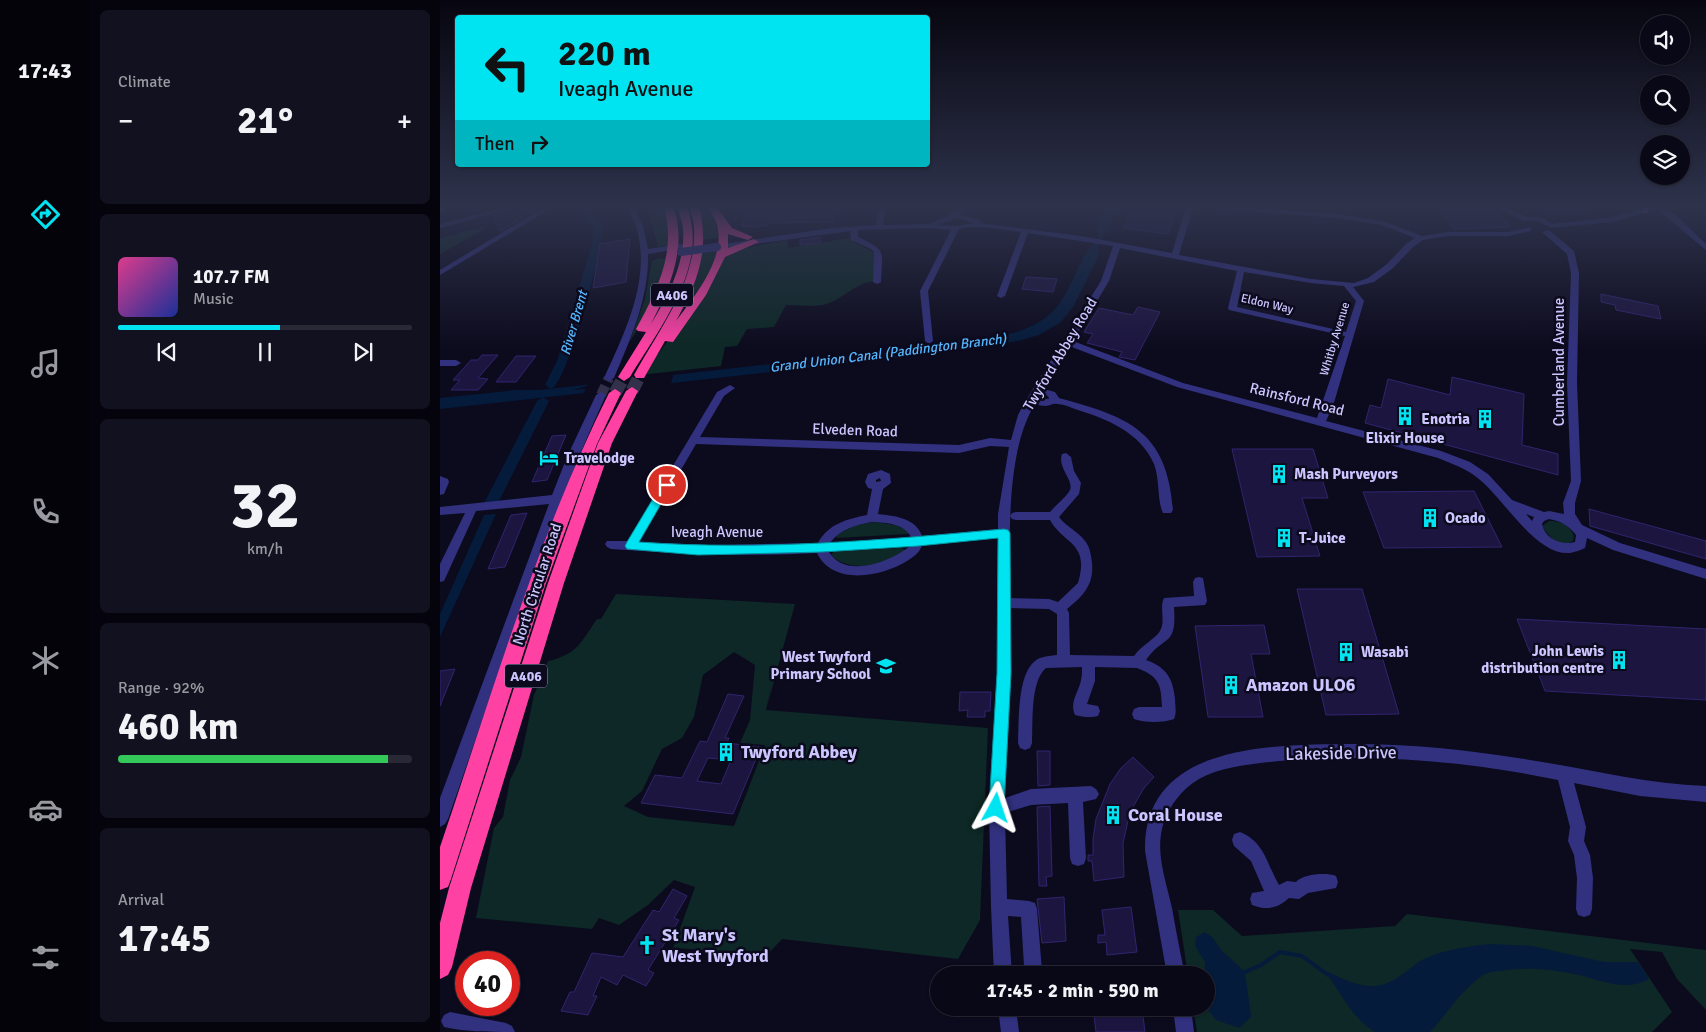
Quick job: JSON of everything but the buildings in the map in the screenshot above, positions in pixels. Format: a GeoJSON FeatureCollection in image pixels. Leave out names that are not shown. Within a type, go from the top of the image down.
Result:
{"type":"FeatureCollection","features":[{"type":"Feature","properties":{"kind":"highway"},"geometry":{"type":"LineString","coordinates":[[618,385],[676,253]]}},
{"type":"Feature","properties":{"kind":"highway","name":"North Circular Road"},"geometry":{"type":"LineString","coordinates":[[440,880],[536,586],[590,444],[618,385],[661,317],[682,270],[685,253]]}},
{"type":"Feature","properties":{"kind":"highway","name":"A406"},"geometry":{"type":"LineString","coordinates":[[696,253],[694,267],[678,306],[640,375],[665,345],[697,300],[717,253]]}},
{"type":"Feature","properties":{"kind":"highway","name":"North Circular Road"},"geometry":{"type":"LineString","coordinates":[[440,967],[460,888],[556,583],[605,443],[618,385]]}},
{"type":"Feature","properties":{"kind":"street"},"geometry":{"type":"LineString","coordinates":[[440,273],[473,253]]}},
{"type":"Feature","properties":{"kind":"street"},"geometry":{"type":"LineString","coordinates":[[440,819],[498,654],[556,499],[618,385],[642,286],[644,254],[650,253]]}},
{"type":"Feature","properties":{"kind":"street"},"geometry":{"type":"LineString","coordinates":[[878,253],[878,282]]}},
{"type":"Feature","properties":{"kind":"street"},"geometry":{"type":"LineString","coordinates":[[928,341],[924,291],[943,253]]}},
{"type":"Feature","properties":{"kind":"street"},"geometry":{"type":"LineString","coordinates":[[1001,296],[1017,253]]}},
{"type":"Feature","properties":{"kind":"street","name":"Twyford Abbey Road"},"geometry":{"type":"LineString","coordinates":[[1002,966],[996,808],[1001,761],[1005,603],[1004,514],[1014,444],[1023,415],[1105,281],[1114,253]]}},
{"type":"Feature","properties":{"kind":"street"},"geometry":{"type":"LineString","coordinates":[[1160,253],[1241,270],[1310,281],[1346,284],[1382,272],[1403,253]]}},
{"type":"Feature","properties":{"kind":"street","name":"Cumberland Avenue"},"geometry":{"type":"LineString","coordinates":[[1571,253],[1574,273],[1572,383],[1576,481],[1569,503],[1569,514],[1583,540],[1581,545]]}},
{"type":"Feature","properties":{"kind":"street","name":"Eldon Way"},"geometry":{"type":"LineString","coordinates":[[1241,270],[1232,308],[1350,335]]}},
{"type":"Feature","properties":{"kind":"street","name":"Whitby Avenue"},"geometry":{"type":"LineString","coordinates":[[1320,424],[1328,406],[1360,301],[1346,284]]}},
{"type":"Feature","properties":{"kind":"street","name":"Rainsford Road"},"geometry":{"type":"LineString","coordinates":[[1066,342],[1180,385],[1320,424],[1342,427],[1426,450],[1466,465],[1484,476],[1543,540],[1558,547],[1568,549],[1581,545]]}},
{"type":"Feature","properties":{"kind":"street"},"geometry":{"type":"LineString","coordinates":[[440,363],[456,363]]}},
{"type":"Feature","properties":{"kind":"street"},"geometry":{"type":"LineString","coordinates":[[631,546],[720,394],[730,388]]}},
{"type":"Feature","properties":{"kind":"street"},"geometry":{"type":"LineString","coordinates":[[1037,390],[1052,394],[1055,400]]}},
{"type":"Feature","properties":{"kind":"street"},"geometry":{"type":"LineString","coordinates":[[1031,400],[1047,403],[1055,400],[1099,413],[1135,432],[1149,447],[1159,463],[1164,480],[1167,510]]}},
{"type":"Feature","properties":{"kind":"street"},"geometry":{"type":"LineString","coordinates":[[1328,406],[1330,416],[1342,427]]}},
{"type":"Feature","properties":{"kind":"street","name":"Elveden Road"},"geometry":{"type":"LineString","coordinates":[[694,440],[959,449],[990,442],[1014,444]]}},
{"type":"Feature","properties":{"kind":"street"},"geometry":{"type":"LineString","coordinates":[[1016,516],[1053,516],[1075,491],[1076,482],[1066,466],[1066,457]]}},
{"type":"Feature","properties":{"kind":"street"},"geometry":{"type":"LineString","coordinates":[[440,480],[444,482],[444,485],[440,491]]}},
{"type":"Feature","properties":{"kind":"street"},"geometry":{"type":"LineString","coordinates":[[872,518],[878,487]]}},
{"type":"Feature","properties":{"kind":"street"},"geometry":{"type":"LineString","coordinates":[[440,511],[556,499]]}},
{"type":"Feature","properties":{"kind":"street","name":"Rainsford Road"},"geometry":{"type":"LineString","coordinates":[[1510,503],[1546,516],[1563,518],[1576,527]]}},
{"type":"Feature","properties":{"kind":"street"},"geometry":{"type":"LineString","coordinates":[[1537,532],[1535,526],[1537,520],[1569,503]]}},
{"type":"Feature","properties":{"kind":"street"},"geometry":{"type":"LineString","coordinates":[[440,577],[472,509]]}},
{"type":"Feature","properties":{"kind":"street"},"geometry":{"type":"LineString","coordinates":[[1053,516],[1060,526],[1078,541],[1085,550],[1087,567],[1085,585],[1060,608]]}},
{"type":"Feature","properties":{"kind":"street"},"geometry":{"type":"LineString","coordinates":[[872,518],[896,521],[912,527],[916,532],[918,542],[911,554],[894,564],[863,570],[846,568],[830,562],[823,553],[822,548],[828,537],[840,528],[872,518]]}},
{"type":"Feature","properties":{"kind":"street"},"geometry":{"type":"LineString","coordinates":[[1576,527],[1617,547],[1706,574]]}},
{"type":"Feature","properties":{"kind":"street","name":"Iveagh Avenue"},"geometry":{"type":"LineString","coordinates":[[611,544],[698,551],[822,548],[918,542],[1004,533]]}},
{"type":"Feature","properties":{"kind":"street"},"geometry":{"type":"LineString","coordinates":[[1581,545],[1617,547]]}},
{"type":"Feature","properties":{"kind":"street"},"geometry":{"type":"LineString","coordinates":[[1137,662],[1144,652],[1166,634],[1169,622],[1162,602],[1201,601],[1198,582]]}},
{"type":"Feature","properties":{"kind":"street"},"geometry":{"type":"LineString","coordinates":[[1005,603],[1048,604],[1060,608],[1063,613],[1064,661]]}},
{"type":"Feature","properties":{"kind":"street"},"geometry":{"type":"LineString","coordinates":[[1025,743],[1028,696],[1034,673],[1039,665],[1048,662],[1137,662],[1152,667],[1162,674],[1174,714],[1139,714]]}},
{"type":"Feature","properties":{"kind":"street"},"geometry":{"type":"LineString","coordinates":[[1089,663],[1088,681],[1080,698],[1080,710],[1093,711]]}},
{"type":"Feature","properties":{"kind":"street","name":"Lakeside Drive"},"geometry":{"type":"LineString","coordinates":[[1174,966],[1155,874],[1153,852],[1155,824],[1164,802],[1180,782],[1198,770],[1211,765],[1265,755],[1364,750],[1458,755],[1638,788],[1706,794]]}},
{"type":"Feature","properties":{"kind":"street"},"geometry":{"type":"LineString","coordinates":[[1564,774],[1578,827],[1576,841],[1582,855],[1585,878],[1584,909]]}},
{"type":"Feature","properties":{"kind":"street"},"geometry":{"type":"LineString","coordinates":[[996,808],[1031,797],[1091,794]]}},
{"type":"Feature","properties":{"kind":"street"},"geometry":{"type":"LineString","coordinates":[[1075,795],[1078,858]]}},
{"type":"Feature","properties":{"kind":"street"},"geometry":{"type":"LineString","coordinates":[[1240,840],[1257,855],[1277,898]]}},
{"type":"Feature","properties":{"kind":"street"},"geometry":{"type":"LineString","coordinates":[[1258,898],[1274,900],[1288,889],[1299,891],[1304,885],[1330,882]]}},
{"type":"Feature","properties":{"kind":"street"},"geometry":{"type":"LineString","coordinates":[[999,907],[1029,909],[1033,966]]}},
{"type":"Feature","properties":{"kind":"street"},"geometry":{"type":"LineString","coordinates":[[1008,1016],[1010,1032]]}},
{"type":"Feature","properties":{"kind":"street"},"geometry":{"type":"LineString","coordinates":[[1183,1016],[1185,1032]]}},
{"type":"Feature","properties":{"kind":"street"},"geometry":{"type":"LineString","coordinates":[[450,1021],[506,1032]]}},
{"type":"Feature","properties":{"kind":"green space"},"geometry":{"type":"Polygon","coordinates":[[[702,253],[716,253],[714,263],[706,278],[688,304],[684,304],[698,274],[702,253]]]}},
{"type":"Feature","properties":{"kind":"green space"},"geometry":{"type":"Polygon","coordinates":[[[731,253],[874,253],[874,281],[862,284],[824,305],[786,305],[774,327],[747,329],[737,346],[725,347],[721,366],[640,375],[665,345],[697,300],[718,262],[731,253]]]}},
{"type":"Feature","properties":{"kind":"green space"},"geometry":{"type":"Polygon","coordinates":[[[659,258],[666,259],[659,283],[642,322],[629,343],[645,299],[652,261],[659,258]]]}},
{"type":"Feature","properties":{"kind":"green space"},"geometry":{"type":"Polygon","coordinates":[[[1549,521],[1561,522],[1567,526],[1574,536],[1573,541],[1563,544],[1551,538],[1542,526],[1549,521]]]}},
{"type":"Feature","properties":{"kind":"green space"},"geometry":{"type":"Polygon","coordinates":[[[875,522],[901,526],[910,532],[908,534],[836,538],[838,534],[856,525],[875,522]]]}},
{"type":"Feature","properties":{"kind":"green space"},"geometry":{"type":"Polygon","coordinates":[[[901,548],[907,551],[900,557],[869,566],[848,564],[838,561],[831,555],[834,551],[901,548]]]}},
{"type":"Feature","properties":{"kind":"green space"},"geometry":{"type":"Polygon","coordinates":[[[616,594],[795,604],[767,707],[773,676],[766,710],[988,728],[980,920],[958,959],[782,939],[768,954],[673,948],[695,887],[674,880],[648,905],[619,925],[599,918],[592,929],[476,918],[494,828],[503,817],[510,780],[521,757],[534,695],[548,661],[572,651],[582,641],[597,619],[601,619],[616,594]],[[734,652],[703,675],[694,717],[682,738],[662,749],[642,791],[624,806],[648,817],[734,826],[765,745],[740,743],[750,720],[755,665],[734,652]]]}},
{"type":"Feature","properties":{"kind":"green space"},"geometry":{"type":"Polygon","coordinates":[[[1178,910],[1213,910],[1242,936],[1395,926],[1407,914],[1706,950],[1706,1010],[1677,979],[1662,952],[1630,949],[1672,1012],[1652,1032],[1197,1032],[1194,1016],[1215,1016],[1215,966],[1187,966],[1178,910]]]}},
{"type":"Feature","properties":{"kind":"water","name":"Grand Union Canal (Paddington Branch)"},"geometry":{"type":"Polygon","coordinates":[[[1086,253],[1099,253],[1073,307],[1061,322],[1039,335],[1018,341],[940,353],[440,409],[440,398],[516,390],[539,390],[825,358],[1014,333],[1030,327],[1052,312],[1065,294],[1086,253]],[[666,378],[587,386],[573,390],[665,381],[666,378]]]}},
{"type":"Feature","properties":{"kind":"water"},"geometry":{"type":"Polygon","coordinates":[[[496,514],[440,637],[440,614],[484,515],[496,514]]]}},
{"type":"Feature","properties":{"kind":"water"},"geometry":{"type":"Polygon","coordinates":[[[1205,932],[1245,972],[1251,1017],[1239,1028],[1216,1020],[1213,1016],[1215,1016],[1215,966],[1205,966],[1205,962],[1195,946],[1196,937],[1205,932]]]}},
{"type":"Feature","properties":{"kind":"water"},"geometry":{"type":"Polygon","coordinates":[[[1491,944],[1532,946],[1604,962],[1638,962],[1649,979],[1640,983],[1623,985],[1553,970],[1516,969],[1493,972],[1485,974],[1469,986],[1430,1032],[1375,1032],[1354,1014],[1328,975],[1328,972],[1362,985],[1379,985],[1388,983],[1419,962],[1442,952],[1491,944]]]}},
{"type":"Feature","properties":{"kind":"pier"},"geometry":{"type":"Polygon","coordinates":[[[674,373],[670,386],[583,395],[589,381],[674,373]]]}},
{"type":"Feature","properties":{"kind":"waterway","name":"River Brent"},"geometry":{"type":"LineString","coordinates":[[551,385],[563,361],[594,253]]}},
{"type":"Feature","properties":{"kind":"waterway","name":"River Brent"},"geometry":{"type":"LineString","coordinates":[[491,503],[543,401]]}},
{"type":"Feature","properties":{"kind":"waterway"},"geometry":{"type":"LineString","coordinates":[[1245,972],[1261,965],[1280,952],[1302,956],[1328,975]]}},
{"type":"Feature","properties":{"kind":"tunnel"},"geometry":{"type":"LineString","coordinates":[[632,391],[640,375]]}},
{"type":"Feature","properties":{"kind":"tunnel"},"geometry":{"type":"LineString","coordinates":[[615,393],[624,377]]}},
{"type":"Feature","properties":{"kind":"tunnel"},"geometry":{"type":"LineString","coordinates":[[601,395],[609,378]]}},
{"type":"Feature","properties":{"kind":"place","name":"Elixir House"},"geometry":{"type":"Point","coordinates":[1405,416]}},
{"type":"Feature","properties":{"kind":"place","name":"Enotria"},"geometry":{"type":"Point","coordinates":[1485,419]}},
{"type":"Feature","properties":{"kind":"place","name":"Travelodge"},"geometry":{"type":"Point","coordinates":[549,458]}},
{"type":"Feature","properties":{"kind":"place","name":"Mash Purveyors"},"geometry":{"type":"Point","coordinates":[1279,474]}},
{"type":"Feature","properties":{"kind":"place","name":"Ocado"},"geometry":{"type":"Point","coordinates":[1430,518]}},
{"type":"Feature","properties":{"kind":"place","name":"T-Juice"},"geometry":{"type":"Point","coordinates":[1284,538]}},
{"type":"Feature","properties":{"kind":"place","name":"Wasabi"},"geometry":{"type":"Point","coordinates":[1346,652]}},
{"type":"Feature","properties":{"kind":"place","name":"John Lewis distribution centre"},"geometry":{"type":"Point","coordinates":[1619,660]}},
{"type":"Feature","properties":{"kind":"place","name":"West Twyford Primary School"},"geometry":{"type":"Point","coordinates":[886,666]}},
{"type":"Feature","properties":{"kind":"place","name":"Amazon ULO6"},"geometry":{"type":"Point","coordinates":[1231,685]}},
{"type":"Feature","properties":{"kind":"place","name":"Twyford Abbey"},"geometry":{"type":"Point","coordinates":[726,752]}},
{"type":"Feature","properties":{"kind":"place","name":"Coral House"},"geometry":{"type":"Point","coordinates":[1113,815]}},
{"type":"Feature","properties":{"kind":"place","name":"St Mary's West Twyford"},"geometry":{"type":"Point","coordinates":[647,945]}},
{"type":"Feature","properties":{"kind":"route"},"geometry":{"type":"LineString","coordinates":[[667,485],[631,546],[698,551],[822,548],[918,542],[1004,533],[1004,673],[1001,761],[996,808]]}}]}
